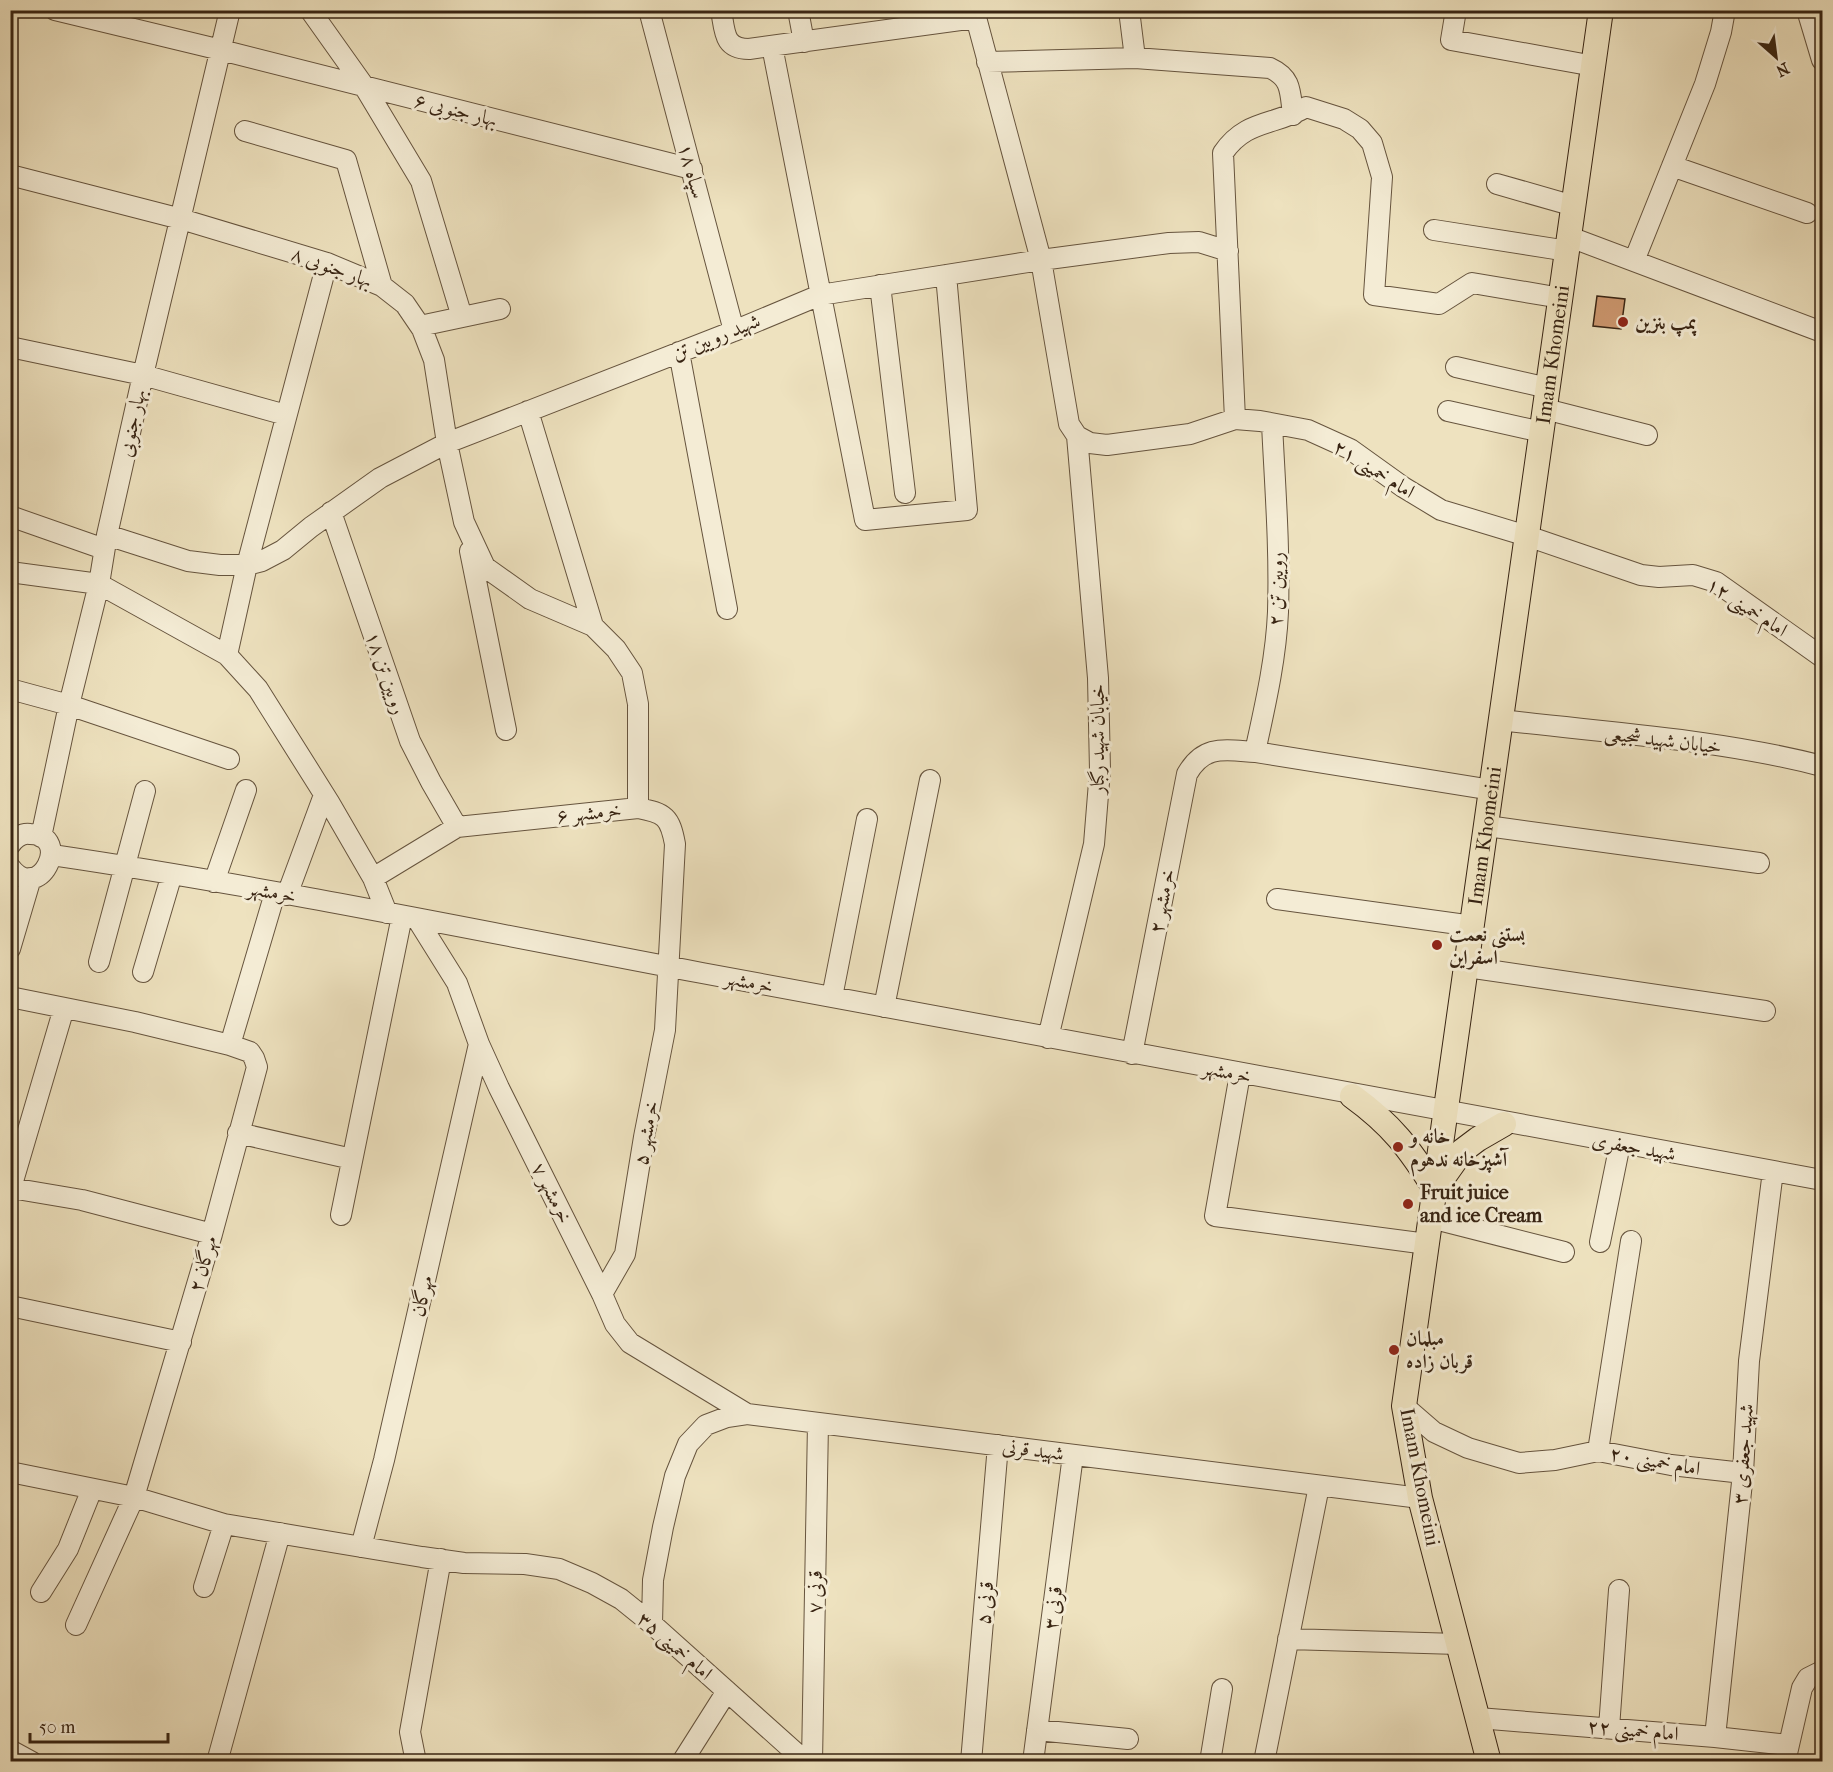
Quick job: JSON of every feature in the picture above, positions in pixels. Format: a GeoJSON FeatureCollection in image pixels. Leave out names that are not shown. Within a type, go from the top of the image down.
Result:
{"type":"FeatureCollection","features":[{"type":"Feature","properties":{"kind":"main road","name":"Imam Khomeini"},"geometry":{"type":"LineString","coordinates":[[1489,1761],[1420,1498],[1404,1406],[1601,10]]}},
{"type":"Feature","properties":{"kind":"main road"},"geometry":{"type":"LineString","coordinates":[[1352,1096],[1378,1115],[1397,1134],[1435,1189],[1462,1151],[1504,1124]]}},
{"type":"Feature","properties":{"kind":"street","name":"بهار جنوبی ۶"},"geometry":{"type":"LineString","coordinates":[[55,10],[692,169]]}},
{"type":"Feature","properties":{"kind":"street","name":"بهار جنوبی"},"geometry":{"type":"LineString","coordinates":[[41,837],[69,705],[99,584],[106,542],[143,375],[230,10]]}},
{"type":"Feature","properties":{"kind":"street"},"geometry":{"type":"LineString","coordinates":[[310,10],[364,86],[421,181],[462,317]]}},
{"type":"Feature","properties":{"kind":"street","name":"سپاه ۱۸"},"geometry":{"type":"LineString","coordinates":[[649,10],[734,331]]}},
{"type":"Feature","properties":{"kind":"street"},"geometry":{"type":"LineString","coordinates":[[721,10],[726,37],[730,44],[739,49],[804,42],[898,20],[974,14]]}},
{"type":"Feature","properties":{"kind":"street"},"geometry":{"type":"LineString","coordinates":[[798,10],[804,42]]}},
{"type":"Feature","properties":{"kind":"street"},"geometry":{"type":"LineString","coordinates":[[1129,10],[1135,58]]}},
{"type":"Feature","properties":{"kind":"street"},"geometry":{"type":"LineString","coordinates":[[1456,10],[1451,40],[1594,66]]}},
{"type":"Feature","properties":{"kind":"street"},"geometry":{"type":"LineString","coordinates":[[1634,261],[1705,84],[1721,32],[1725,10]]}},
{"type":"Feature","properties":{"kind":"street"},"geometry":{"type":"LineString","coordinates":[[1807,10],[1822,60]]}},
{"type":"Feature","properties":{"kind":"street","name":"خیابان شهید رگبار"},"geometry":{"type":"LineString","coordinates":[[974,14],[1041,260],[1069,424],[1077,436],[1098,678],[1100,770],[1094,844],[1048,1038]]}},
{"type":"Feature","properties":{"kind":"street"},"geometry":{"type":"LineString","coordinates":[[772,46],[866,520],[967,510],[946,275]]}},
{"type":"Feature","properties":{"kind":"street"},"geometry":{"type":"LineString","coordinates":[[987,62],[1135,58],[1270,68],[1282,74],[1290,89],[1293,115]]}},
{"type":"Feature","properties":{"kind":"street"},"geometry":{"type":"LineString","coordinates":[[1235,420],[1223,153],[1233,139],[1275,118],[1293,115],[1306,107],[1344,119],[1360,129],[1372,143],[1383,177],[1374,295],[1439,304],[1472,283],[1561,298]]}},
{"type":"Feature","properties":{"kind":"street"},"geometry":{"type":"LineString","coordinates":[[245,131],[346,160],[382,286]]}},
{"type":"Feature","properties":{"kind":"street"},"geometry":{"type":"LineString","coordinates":[[1672,166],[1807,213]]}},
{"type":"Feature","properties":{"kind":"street","name":"بهار جنوبی ۸"},"geometry":{"type":"LineString","coordinates":[[10,176],[181,219],[327,263],[382,286],[405,304],[420,326],[434,360],[447,443],[464,522]]}},
{"type":"Feature","properties":{"kind":"street"},"geometry":{"type":"LineString","coordinates":[[1497,184],[1574,206]]}},
{"type":"Feature","properties":{"kind":"street"},"geometry":{"type":"LineString","coordinates":[[1434,230],[1569,244],[1634,261],[1822,332]]}},
{"type":"Feature","properties":{"kind":"street","name":"شهید رویین تن"},"geometry":{"type":"LineString","coordinates":[[247,565],[262,561],[283,550],[331,512],[380,478],[447,443],[820,295],[1041,260],[1168,243],[1199,242],[1228,251]]}},
{"type":"Feature","properties":{"kind":"street"},"geometry":{"type":"LineString","coordinates":[[227,655],[247,565],[327,263]]}},
{"type":"Feature","properties":{"kind":"street"},"geometry":{"type":"LineString","coordinates":[[880,285],[905,493]]}},
{"type":"Feature","properties":{"kind":"street"},"geometry":{"type":"LineString","coordinates":[[420,326],[500,309]]}},
{"type":"Feature","properties":{"kind":"street"},"geometry":{"type":"LineString","coordinates":[[10,347],[143,375],[286,414]]}},
{"type":"Feature","properties":{"kind":"street"},"geometry":{"type":"LineString","coordinates":[[679,352],[727,609]]}},
{"type":"Feature","properties":{"kind":"street"},"geometry":{"type":"LineString","coordinates":[[1456,367],[1545,410],[1647,435]]}},
{"type":"Feature","properties":{"kind":"street"},"geometry":{"type":"LineString","coordinates":[[1448,411],[1545,410]]}},
{"type":"Feature","properties":{"kind":"street"},"geometry":{"type":"LineString","coordinates":[[528,411],[593,626]]}},
{"type":"Feature","properties":{"kind":"street","name":"امام خمینی ۲۱"},"geometry":{"type":"LineString","coordinates":[[1077,436],[1090,443],[1107,445],[1190,434],[1235,420],[1308,430],[1350,449],[1403,487],[1441,510],[1527,536]]}},
{"type":"Feature","properties":{"kind":"street","name":"رویین تن ۲"},"geometry":{"type":"LineString","coordinates":[[1256,752],[1272,665],[1278,614],[1272,424]]}},
{"type":"Feature","properties":{"kind":"street","name":"رویین تن ۱۸"},"geometry":{"type":"LineString","coordinates":[[331,512],[410,741],[458,827]]}},
{"type":"Feature","properties":{"kind":"street"},"geometry":{"type":"LineString","coordinates":[[10,516],[188,561],[220,565],[247,565]]}},
{"type":"Feature","properties":{"kind":"street"},"geometry":{"type":"LineString","coordinates":[[464,522],[485,567],[530,599],[593,626],[616,649],[632,673],[638,704],[638,808]]}},
{"type":"Feature","properties":{"kind":"street"},"geometry":{"type":"LineString","coordinates":[[464,522],[506,730]]}},
{"type":"Feature","properties":{"kind":"street","name":"امام خمینی ۱۲"},"geometry":{"type":"LineString","coordinates":[[1527,536],[1641,575],[1659,577],[1693,575],[1716,582],[1822,657]]}},
{"type":"Feature","properties":{"kind":"street"},"geometry":{"type":"LineString","coordinates":[[10,572],[99,584]]}},
{"type":"Feature","properties":{"kind":"street","name":"خرمشهر ۷"},"geometry":{"type":"LineString","coordinates":[[99,584],[227,655],[258,689],[373,878],[457,984],[479,1044],[504,1098],[615,1324],[630,1342],[747,1414]]}},
{"type":"Feature","properties":{"kind":"street"},"geometry":{"type":"LineString","coordinates":[[10,689],[69,705],[229,759]]}},
{"type":"Feature","properties":{"kind":"street","name":"خیابان شهید شجیعی"},"geometry":{"type":"LineString","coordinates":[[1502,720],[1714,745],[1798,759],[1822,766]]}},
{"type":"Feature","properties":{"kind":"street","name":"خرمشهر ۲"},"geometry":{"type":"LineString","coordinates":[[1132,1054],[1187,774],[1194,762],[1204,753],[1223,750],[1256,752]]}},
{"type":"Feature","properties":{"kind":"street"},"geometry":{"type":"LineString","coordinates":[[1256,752],[1492,790]]}},
{"type":"Feature","properties":{"kind":"street"},"geometry":{"type":"LineString","coordinates":[[884,1007],[930,780]]}},
{"type":"Feature","properties":{"kind":"street"},"geometry":{"type":"LineString","coordinates":[[213,882],[246,790]]}},
{"type":"Feature","properties":{"kind":"street"},"geometry":{"type":"LineString","coordinates":[[99,962],[146,791]]}},
{"type":"Feature","properties":{"kind":"street"},"geometry":{"type":"LineString","coordinates":[[230,1045],[281,894],[324,795]]}},
{"type":"Feature","properties":{"kind":"street","name":"خرمشهر ۶"},"geometry":{"type":"LineString","coordinates":[[373,878],[458,827],[638,808],[656,811],[667,818],[675,844],[669,967]]}},
{"type":"Feature","properties":{"kind":"street"},"geometry":{"type":"LineString","coordinates":[[832,997],[867,819]]}},
{"type":"Feature","properties":{"kind":"street"},"geometry":{"type":"LineString","coordinates":[[1487,826],[1759,863]]}},
{"type":"Feature","properties":{"kind":"street"},"geometry":{"type":"LineString","coordinates":[[10,845],[22,834],[32,834],[41,837],[50,848],[52,855],[46,871],[31,878],[22,877],[10,867]]}},
{"type":"Feature","properties":{"kind":"street","name":"خرمشهر"},"geometry":{"type":"LineString","coordinates":[[52,855],[172,874],[402,916],[1446,1113]]}},
{"type":"Feature","properties":{"kind":"street"},"geometry":{"type":"LineString","coordinates":[[143,972],[172,874]]}},
{"type":"Feature","properties":{"kind":"street"},"geometry":{"type":"LineString","coordinates":[[10,950],[31,878]]}},
{"type":"Feature","properties":{"kind":"street"},"geometry":{"type":"LineString","coordinates":[[1277,899],[1473,926]]}},
{"type":"Feature","properties":{"kind":"street"},"geometry":{"type":"LineString","coordinates":[[341,1215],[402,916]]}},
{"type":"Feature","properties":{"kind":"street","name":"خرمشهر ۵"},"geometry":{"type":"LineString","coordinates":[[602,1294],[625,1254],[644,1137],[665,1030],[669,967]]}},
{"type":"Feature","properties":{"kind":"street"},"geometry":{"type":"LineString","coordinates":[[1467,967],[1765,1011]]}},
{"type":"Feature","properties":{"kind":"street","name":"مهرگان ۲"},"geometry":{"type":"LineString","coordinates":[[10,997],[135,1022],[230,1045],[250,1052],[257,1067],[212,1234],[134,1497],[76,1625]]}},
{"type":"Feature","properties":{"kind":"street"},"geometry":{"type":"LineString","coordinates":[[64,1008],[11,1190],[82,1200],[212,1234]]}},
{"type":"Feature","properties":{"kind":"street","name":"مهرگان"},"geometry":{"type":"LineString","coordinates":[[361,1546],[384,1460],[479,1044]]}},
{"type":"Feature","properties":{"kind":"street"},"geometry":{"type":"LineString","coordinates":[[1240,1074],[1215,1216],[1427,1244]]}},
{"type":"Feature","properties":{"kind":"street","name":"شهید جعفری"},"geometry":{"type":"LineString","coordinates":[[1446,1113],[1822,1180]]}},
{"type":"Feature","properties":{"kind":"street"},"geometry":{"type":"LineString","coordinates":[[238,1133],[352,1159]]}},
{"type":"Feature","properties":{"kind":"street"},"geometry":{"type":"LineString","coordinates":[[1600,1242],[1620,1144]]}},
{"type":"Feature","properties":{"kind":"street","name":"شهید جعفری ۳"},"geometry":{"type":"LineString","coordinates":[[1715,1737],[1743,1473],[1749,1361],[1773,1171]]}},
{"type":"Feature","properties":{"kind":"street"},"geometry":{"type":"LineString","coordinates":[[1431,1218],[1564,1252]]}},
{"type":"Feature","properties":{"kind":"street"},"geometry":{"type":"LineString","coordinates":[[1598,1451],[1631,1242]]}},
{"type":"Feature","properties":{"kind":"street"},"geometry":{"type":"LineString","coordinates":[[10,1306],[181,1342]]}},
{"type":"Feature","properties":{"kind":"street","name":"امام خمینی ۲۰"},"geometry":{"type":"LineString","coordinates":[[1404,1406],[1434,1432],[1468,1448],[1519,1463],[1555,1460],[1598,1451],[1671,1465],[1743,1473]]}},
{"type":"Feature","properties":{"kind":"street"},"geometry":{"type":"LineString","coordinates":[[652,1624],[653,1580],[663,1527],[675,1476],[688,1444],[706,1425],[727,1417],[747,1414]]}},
{"type":"Feature","properties":{"kind":"street","name":"شهید قرنی"},"geometry":{"type":"LineString","coordinates":[[747,1414],[1420,1498]]}},
{"type":"Feature","properties":{"kind":"street","name":"قرنی ۷"},"geometry":{"type":"LineString","coordinates":[[812,1761],[818,1423]]}},
{"type":"Feature","properties":{"kind":"street","name":"قرنی ۵"},"geometry":{"type":"LineString","coordinates":[[971,1761],[998,1445]]}},
{"type":"Feature","properties":{"kind":"street","name":"قرنی ۳"},"geometry":{"type":"LineString","coordinates":[[1033,1761],[1073,1455]]}},
{"type":"Feature","properties":{"kind":"street"},"geometry":{"type":"LineString","coordinates":[[10,1472],[134,1497],[224,1524],[441,1559],[410,1732],[416,1761]]}},
{"type":"Feature","properties":{"kind":"street"},"geometry":{"type":"LineString","coordinates":[[1264,1761],[1319,1486]]}},
{"type":"Feature","properties":{"kind":"street"},"geometry":{"type":"LineString","coordinates":[[40,1592],[68,1549],[92,1489]]}},
{"type":"Feature","properties":{"kind":"street"},"geometry":{"type":"LineString","coordinates":[[204,1587],[224,1524]]}},
{"type":"Feature","properties":{"kind":"street"},"geometry":{"type":"LineString","coordinates":[[218,1758],[280,1533]]}},
{"type":"Feature","properties":{"kind":"street","name":"امام خمینی ۳۵"},"geometry":{"type":"LineString","coordinates":[[441,1559],[464,1563],[525,1564],[559,1569],[621,1599],[806,1761]]}},
{"type":"Feature","properties":{"kind":"street"},"geometry":{"type":"LineString","coordinates":[[1608,1728],[1619,1590]]}},
{"type":"Feature","properties":{"kind":"street"},"geometry":{"type":"LineString","coordinates":[[1288,1639],[1458,1644]]}},
{"type":"Feature","properties":{"kind":"street"},"geometry":{"type":"LineString","coordinates":[[1786,1753],[1802,1688],[1808,1678],[1822,1671]]}},
{"type":"Feature","properties":{"kind":"street"},"geometry":{"type":"LineString","coordinates":[[1210,1761],[1222,1689]]}},
{"type":"Feature","properties":{"kind":"street"},"geometry":{"type":"LineString","coordinates":[[682,1761],[727,1691]]}},
{"type":"Feature","properties":{"kind":"street","name":"امام خمینی ۲۲"},"geometry":{"type":"LineString","coordinates":[[1478,1718],[1715,1737],[1786,1753]]}},
{"type":"Feature","properties":{"kind":"street"},"geometry":{"type":"LineString","coordinates":[[1037,1730],[1128,1739]]}},
{"type":"Feature","properties":{"kind":"street"},"geometry":{"type":"LineString","coordinates":[[10,1750],[32,1761]]}},
{"type":"Feature","properties":{"kind":"building"},"geometry":{"type":"Polygon","coordinates":[[[1597,296],[1625,299],[1621,329],[1593,326],[1597,296]]]}},
{"type":"Feature","properties":{"kind":"place","name":"پمپ بنزین"},"geometry":{"type":"Point","coordinates":[1623,322]}},
{"type":"Feature","properties":{"kind":"place","name":"بستنی نعمت اسفراین"},"geometry":{"type":"Point","coordinates":[1437,945]}},
{"type":"Feature","properties":{"kind":"place","name":"خانه و آشپزخانه ندهوم"},"geometry":{"type":"Point","coordinates":[1398,1147]}},
{"type":"Feature","properties":{"kind":"place","name":"Fruit juice and ice Cream"},"geometry":{"type":"Point","coordinates":[1408,1204]}},
{"type":"Feature","properties":{"kind":"place","name":"مبلمان قربان زاده"},"geometry":{"type":"Point","coordinates":[1394,1350]}}]}
